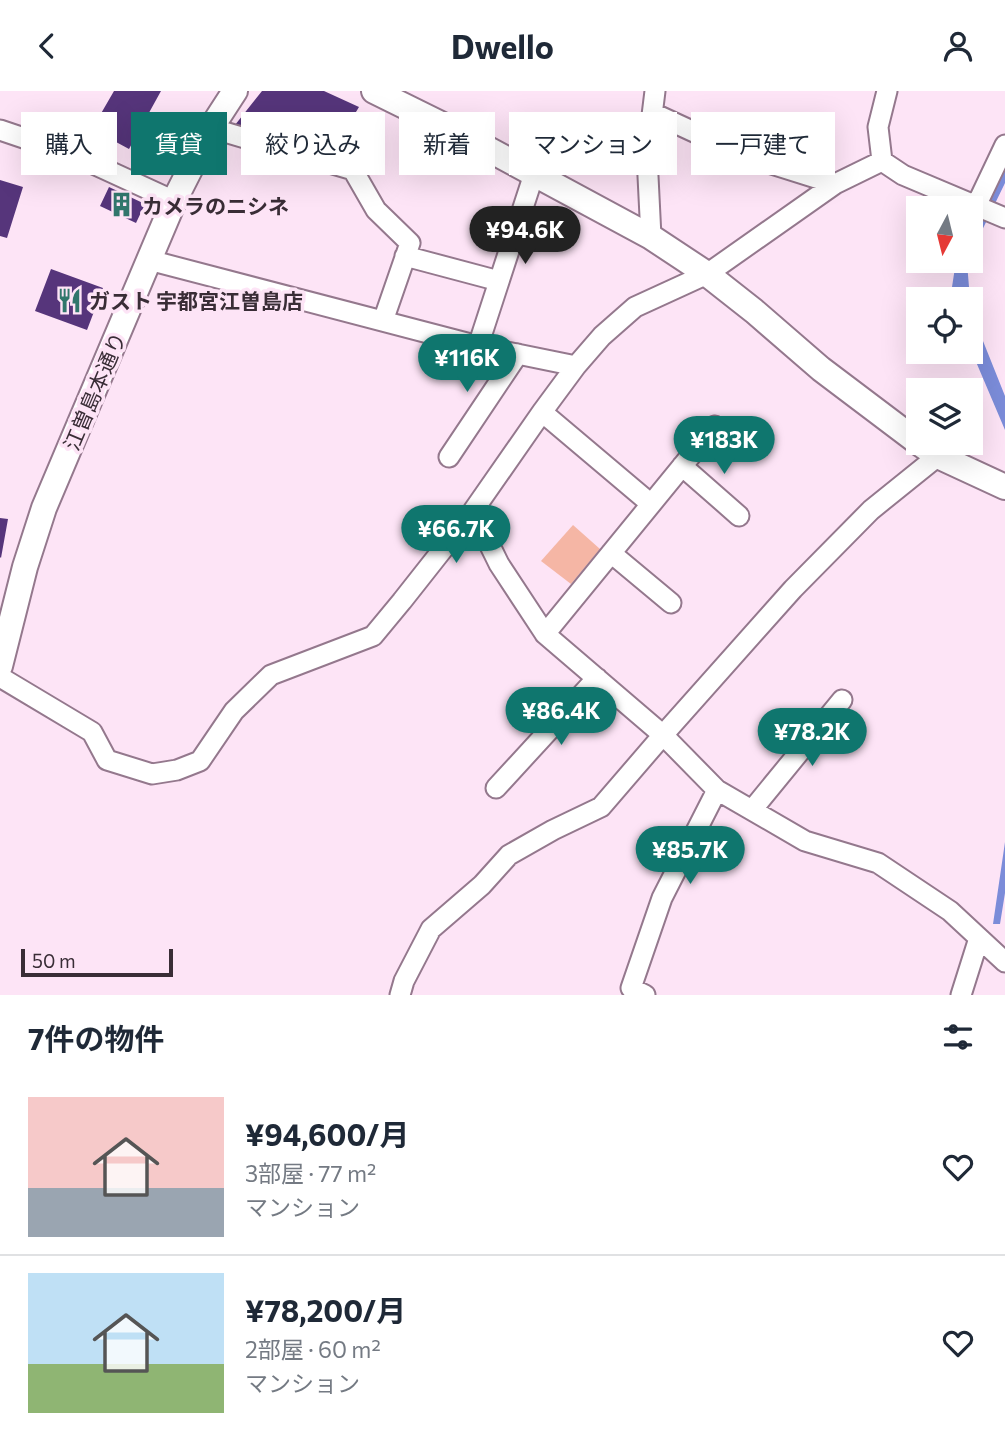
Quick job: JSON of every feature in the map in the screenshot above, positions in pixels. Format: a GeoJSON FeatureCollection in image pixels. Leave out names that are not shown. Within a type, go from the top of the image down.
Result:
{"type":"FeatureCollection","features":[{"type":"Feature","properties":{"kind":"street","name":"江曽島本通り"},"geometry":{"type":"LineString","coordinates":[[221,112],[235,91]]}},
{"type":"Feature","properties":{"kind":"street"},"geometry":{"type":"LineString","coordinates":[[374,91],[509,160]]}},
{"type":"Feature","properties":{"kind":"street"},"geometry":{"type":"LineString","coordinates":[[653,112],[655,91]]}},
{"type":"Feature","properties":{"kind":"street"},"geometry":{"type":"LineString","coordinates":[[887,91],[878,127],[882,161],[903,175],[952,196]]}},
{"type":"Feature","properties":{"kind":"street"},"geometry":{"type":"LineString","coordinates":[[677,124],[746,156],[835,184]]}},
{"type":"Feature","properties":{"kind":"street"},"geometry":{"type":"LineString","coordinates":[[0,130],[74,155],[174,201]]}},
{"type":"Feature","properties":{"kind":"street"},"geometry":{"type":"LineString","coordinates":[[227,133],[353,170],[376,210],[410,243],[383,321]]}},
{"type":"Feature","properties":{"kind":"street"},"geometry":{"type":"LineString","coordinates":[[981,196],[1005,145]]}},
{"type":"Feature","properties":{"kind":"street"},"geometry":{"type":"LineString","coordinates":[[0,677],[92,731],[107,760],[152,774],[177,770],[200,761],[234,711],[271,675],[373,636],[473,511],[542,412],[602,336],[635,307],[707,274],[835,184],[882,161]]}},
{"type":"Feature","properties":{"kind":"street","name":"江曽島本通り"},"geometry":{"type":"LineString","coordinates":[[0,666],[25,567],[44,508],[187,175]]}},
{"type":"Feature","properties":{"kind":"street"},"geometry":{"type":"LineString","coordinates":[[478,346],[534,175]]}},
{"type":"Feature","properties":{"kind":"street"},"geometry":{"type":"LineString","coordinates":[[536,175],[651,237],[707,274],[821,369],[906,433]]}},
{"type":"Feature","properties":{"kind":"street"},"geometry":{"type":"LineString","coordinates":[[648,175],[651,237]]}},
{"type":"Feature","properties":{"kind":"street"},"geometry":{"type":"LineString","coordinates":[[984,208],[1004,214]]}},
{"type":"Feature","properties":{"kind":"street"},"geometry":{"type":"LineString","coordinates":[[405,256],[499,282]]}},
{"type":"Feature","properties":{"kind":"street"},"geometry":{"type":"LineString","coordinates":[[149,260],[478,346],[576,366]]}},
{"type":"Feature","properties":{"kind":"street"},"geometry":{"type":"LineString","coordinates":[[449,457],[518,354]]}},
{"type":"Feature","properties":{"kind":"street"},"geometry":{"type":"LineString","coordinates":[[542,412],[651,505]]}},
{"type":"Feature","properties":{"kind":"street"},"geometry":{"type":"LineString","coordinates":[[545,634],[715,426]]}},
{"type":"Feature","properties":{"kind":"street"},"geometry":{"type":"LineString","coordinates":[[400,995],[404,981],[431,929],[482,885],[509,855],[601,807],[663,735],[813,569],[871,510],[918,455]]}},
{"type":"Feature","properties":{"kind":"street"},"geometry":{"type":"LineString","coordinates":[[941,455],[1005,487]]}},
{"type":"Feature","properties":{"kind":"street"},"geometry":{"type":"LineString","coordinates":[[682,466],[739,516]]}},
{"type":"Feature","properties":{"kind":"street"},"geometry":{"type":"LineString","coordinates":[[473,511],[499,564],[545,634],[663,735],[718,790],[805,841],[877,863],[950,911],[1005,958]]}},
{"type":"Feature","properties":{"kind":"street"},"geometry":{"type":"LineString","coordinates":[[611,553],[671,603]]}},
{"type":"Feature","properties":{"kind":"street"},"geometry":{"type":"LineString","coordinates":[[496,788],[597,678]]}},
{"type":"Feature","properties":{"kind":"street"},"geometry":{"type":"LineString","coordinates":[[752,810],[842,700]]}},
{"type":"Feature","properties":{"kind":"street"},"geometry":{"type":"LineString","coordinates":[[645,995],[631,988],[662,898],[718,790]]}},
{"type":"Feature","properties":{"kind":"street"},"geometry":{"type":"LineString","coordinates":[[961,995],[979,938]]}},
{"type":"Feature","properties":{"kind":"shaded area"},"geometry":{"type":"Polygon","coordinates":[[[573,525],[600,549],[571,584],[541,561],[573,525]]]}},
{"type":"Feature","properties":{"kind":"water"},"geometry":{"type":"Polygon","coordinates":[[[1005,163],[1005,183],[984,226],[984,203],[1005,163]]]}},
{"type":"Feature","properties":{"kind":"water"},"geometry":{"type":"Polygon","coordinates":[[[954,273],[966,273],[964,287],[952,287],[954,273]]]}},
{"type":"Feature","properties":{"kind":"water"},"geometry":{"type":"Polygon","coordinates":[[[983,341],[1005,396],[1005,430],[983,378],[977,364],[983,364],[983,341]]]}},
{"type":"Feature","properties":{"kind":"water"},"geometry":{"type":"Polygon","coordinates":[[[1005,842],[1005,893],[1000,924],[993,924],[1005,842]]]}},
{"type":"Feature","properties":{"kind":"building"},"geometry":{"type":"Polygon","coordinates":[[[114,91],[161,91],[149,112],[131,112],[129,149],[117,143],[117,112],[102,112],[114,91]]]}},
{"type":"Feature","properties":{"kind":"building"},"geometry":{"type":"Polygon","coordinates":[[[262,91],[324,91],[359,107],[356,112],[245,112],[262,91]]]}},
{"type":"Feature","properties":{"kind":"building"},"geometry":{"type":"Polygon","coordinates":[[[0,180],[23,187],[7,238],[0,236],[0,180]]]}},
{"type":"Feature","properties":{"kind":"building","name":"カメラのニシネ"},"geometry":{"type":"Polygon","coordinates":[[[109,187],[145,204],[136,223],[100,206],[109,187]]]}},
{"type":"Feature","properties":{"kind":"building","name":"ガスト 宇都宮江曽島店"},"geometry":{"type":"Polygon","coordinates":[[[51,269],[103,288],[87,330],[35,311],[51,269]]]}},
{"type":"Feature","properties":{"kind":"building"},"geometry":{"type":"Polygon","coordinates":[[[0,518],[8,519],[1,558],[0,557],[0,518]]]}},
{"type":"Feature","properties":{"kind":"waterway"},"geometry":{"type":"LineString","coordinates":[[965,273],[966,287]]}},
{"type":"Feature","properties":{"kind":"place","name":"カメラのニシネ"},"geometry":{"type":"Point","coordinates":[122,205]}},
{"type":"Feature","properties":{"kind":"place","name":"ガスト 宇都宮江曽島店"},"geometry":{"type":"Point","coordinates":[69,300]}}]}
